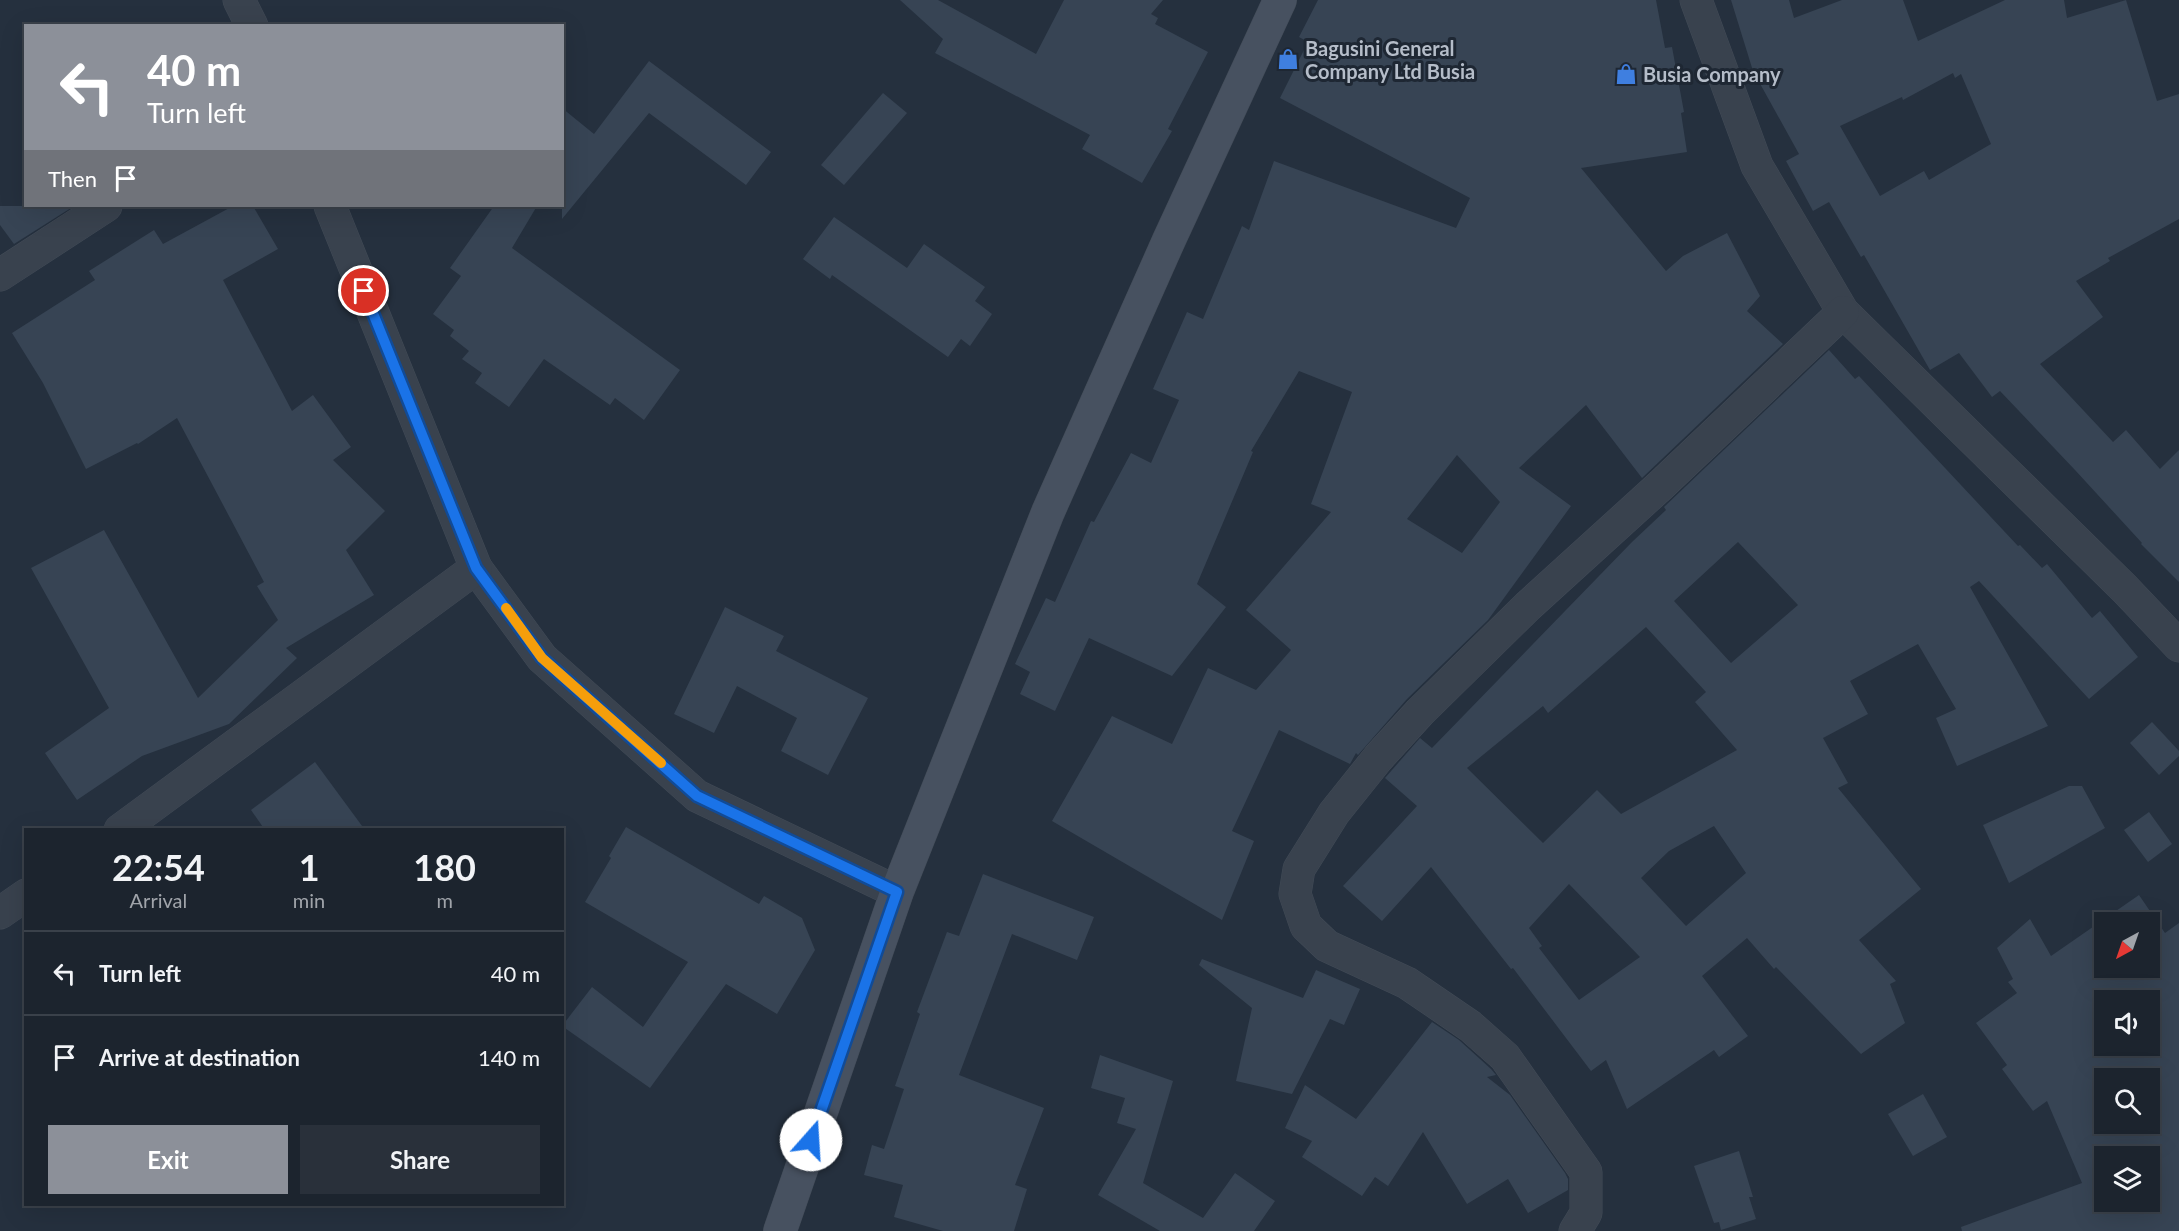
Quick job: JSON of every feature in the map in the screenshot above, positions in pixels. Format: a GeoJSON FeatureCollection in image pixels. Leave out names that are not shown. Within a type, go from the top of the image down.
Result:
{"type":"FeatureCollection","features":[{"type":"Feature","properties":{"kind":"main road"},"geometry":{"type":"LineString","coordinates":[[780,1231],[897,892],[1048,512],[1169,240],[1280,0]]}},
{"type":"Feature","properties":{"kind":"street"},"geometry":{"type":"LineString","coordinates":[[239,0],[251,24]]}},
{"type":"Feature","properties":{"kind":"street"},"geometry":{"type":"LineString","coordinates":[[1696,0],[1757,166],[1843,312],[2125,589],[2179,646]]}},
{"type":"Feature","properties":{"kind":"street"},"geometry":{"type":"LineString","coordinates":[[0,275],[104,207]]}},
{"type":"Feature","properties":{"kind":"street"},"geometry":{"type":"LineString","coordinates":[[330,207],[476,568],[542,658],[697,796],[897,892]]}},
{"type":"Feature","properties":{"kind":"street"},"geometry":{"type":"LineString","coordinates":[[1575,1231],[1586,1213],[1586,1172],[1505,1057],[1470,1026],[1407,983],[1327,946],[1306,926],[1295,894],[1299,869],[1334,813],[1378,758],[1420,712],[1528,606],[1660,486],[1843,312]]}},
{"type":"Feature","properties":{"kind":"street"},"geometry":{"type":"LineString","coordinates":[[123,828],[476,568]]}},
{"type":"Feature","properties":{"kind":"street"},"geometry":{"type":"LineString","coordinates":[[0,913],[24,896]]}},
{"type":"Feature","properties":{"kind":"building"},"geometry":{"type":"Polygon","coordinates":[[[900,0],[938,0],[1036,54],[1064,0],[1163,0],[1151,14],[1158,18],[1155,24],[1208,52],[1168,129],[1172,131],[1142,183],[1082,149],[1090,135],[935,53],[943,39],[900,0]]]}},
{"type":"Feature","properties":{"kind":"building"},"geometry":{"type":"Polygon","coordinates":[[[1318,0],[1656,0],[1665,48],[1672,47],[1684,112],[1681,113],[1687,152],[1581,168],[1666,271],[1683,256],[1727,233],[1760,296],[1747,311],[1783,344],[1642,478],[1586,405],[1519,468],[1571,506],[1488,620],[1407,699],[1358,755],[1356,753],[1350,764],[1279,730],[1232,831],[1254,841],[1222,920],[1052,821],[1112,716],[1172,744],[1208,668],[1256,690],[1291,650],[1246,610],[1331,512],[1311,504],[1352,392],[1299,371],[1251,451],[1253,452],[1197,584],[1226,607],[1172,676],[1089,638],[1055,711],[1020,694],[1030,672],[1015,664],[1046,598],[1055,602],[1091,521],[1094,522],[1131,453],[1151,463],[1179,400],[1153,389],[1187,312],[1203,319],[1242,226],[1249,230],[1274,161],[1456,228],[1470,198],[1280,98],[1308,42],[1299,37],[1318,0]],[[1457,455],[1407,519],[1462,553],[1500,502],[1457,455]]]}},
{"type":"Feature","properties":{"kind":"building"},"geometry":{"type":"Polygon","coordinates":[[[1731,0],[1789,0],[1794,18],[1842,0],[1903,0],[1918,41],[2005,0],[2064,0],[2067,18],[2126,0],[2157,101],[2179,94],[2179,219],[2108,258],[2110,261],[2076,281],[2103,317],[2040,364],[2113,442],[2126,430],[2160,469],[2179,450],[2179,582],[2000,391],[1992,397],[1959,353],[1930,370],[1864,255],[1861,257],[1829,202],[1813,211],[1786,161],[1799,154],[1753,71],[1731,0]],[[1953,73],[1903,100],[1902,97],[1840,126],[1880,196],[1924,171],[1929,180],[1991,144],[1961,74],[1955,78],[1953,73]]]}},
{"type":"Feature","properties":{"kind":"building"},"geometry":{"type":"Polygon","coordinates":[[[649,61],[771,152],[746,185],[649,113],[562,219],[564,110],[594,134],[649,61]]]}},
{"type":"Feature","properties":{"kind":"building"},"geometry":{"type":"Polygon","coordinates":[[[883,93],[907,113],[844,185],[821,165],[883,93]]]}},
{"type":"Feature","properties":{"kind":"building"},"geometry":{"type":"Polygon","coordinates":[[[0,206],[72,207],[14,244],[0,225],[0,206]]]}},
{"type":"Feature","properties":{"kind":"building"},"geometry":{"type":"Polygon","coordinates":[[[231,207],[254,207],[278,249],[223,280],[292,411],[313,395],[351,447],[333,460],[385,511],[346,550],[374,595],[286,648],[297,658],[229,724],[142,756],[77,800],[45,753],[109,708],[31,568],[104,530],[198,698],[278,620],[257,586],[264,582],[177,418],[138,444],[86,469],[43,383],[12,333],[95,280],[89,271],[154,230],[163,244],[231,207]]]}},
{"type":"Feature","properties":{"kind":"building"},"geometry":{"type":"Polygon","coordinates":[[[493,207],[536,207],[512,248],[680,370],[644,420],[615,398],[610,405],[544,359],[509,407],[475,383],[482,373],[462,359],[469,351],[450,336],[454,330],[433,314],[461,276],[450,268],[493,207]]]}},
{"type":"Feature","properties":{"kind":"building"},"geometry":{"type":"Polygon","coordinates":[[[834,217],[907,268],[924,244],[985,287],[975,301],[992,314],[970,346],[961,339],[948,357],[832,275],[830,279],[803,259],[834,217]]]}},
{"type":"Feature","properties":{"kind":"building"},"geometry":{"type":"Polygon","coordinates":[[[1829,350],[1855,379],[1859,376],[2018,546],[2020,545],[2042,568],[2047,564],[2092,618],[2100,611],[2138,657],[2089,699],[1979,581],[1970,587],[2048,726],[1957,766],[1936,718],[1956,709],[1918,644],[1850,681],[1868,714],[1823,738],[1848,783],[1838,788],[1921,889],[1859,940],[1896,981],[1890,984],[1905,1023],[1861,1054],[1776,967],[1774,969],[1747,938],[1702,976],[1748,1036],[1719,1057],[1714,1050],[1627,1109],[1606,1060],[1591,1071],[1513,968],[1511,969],[1431,867],[1382,921],[1343,886],[1417,806],[1385,778],[1420,738],[1432,748],[1632,542],[1666,510],[1664,507],[1829,350]],[[1738,542],[1674,601],[1731,663],[1798,605],[1738,542]],[[1646,627],[1548,713],[1543,706],[1467,768],[1543,843],[1597,790],[1621,814],[1737,750],[1695,702],[1706,692],[1646,627]],[[1714,826],[1669,851],[1641,878],[1686,926],[1746,873],[1714,826]],[[1569,884],[1529,928],[1542,946],[1539,948],[1579,1000],[1640,957],[1569,884]]]}},
{"type":"Feature","properties":{"kind":"building"},"geometry":{"type":"Polygon","coordinates":[[[725,607],[784,636],[776,651],[868,698],[828,775],[781,751],[797,718],[737,686],[714,733],[674,714],[725,607]]]}},
{"type":"Feature","properties":{"kind":"building"},"geometry":{"type":"Polygon","coordinates":[[[2152,722],[2179,751],[2179,756],[2159,775],[2130,743],[2152,722]]]}},
{"type":"Feature","properties":{"kind":"building"},"geometry":{"type":"Polygon","coordinates":[[[315,762],[364,828],[264,828],[251,810],[315,762]]]}},
{"type":"Feature","properties":{"kind":"building"},"geometry":{"type":"Polygon","coordinates":[[[2069,786],[2082,786],[2105,828],[2009,883],[1983,825],[2069,786]]]}},
{"type":"Feature","properties":{"kind":"building"},"geometry":{"type":"Polygon","coordinates":[[[2149,812],[2172,844],[2148,862],[2124,830],[2149,812]]]}},
{"type":"Feature","properties":{"kind":"building"},"geometry":{"type":"Polygon","coordinates":[[[626,827],[759,904],[764,896],[802,918],[815,950],[777,1014],[726,984],[650,1088],[564,1027],[564,1023],[592,987],[643,1027],[688,962],[585,902],[611,858],[609,856],[626,827]]]}},
{"type":"Feature","properties":{"kind":"building"},"geometry":{"type":"Polygon","coordinates":[[[983,874],[1094,917],[1077,960],[1012,934],[959,1075],[1044,1108],[1015,1185],[1027,1189],[1014,1231],[943,1231],[894,1217],[903,1185],[864,1175],[872,1145],[884,1149],[904,1089],[895,1086],[920,1014],[917,1012],[947,932],[959,936],[983,874]]]}},
{"type":"Feature","properties":{"kind":"building"},"geometry":{"type":"Polygon","coordinates":[[[2139,895],[2151,912],[2114,912],[2139,895]]]}},
{"type":"Feature","properties":{"kind":"building"},"geometry":{"type":"Polygon","coordinates":[[[2030,919],[2051,956],[2094,926],[2094,978],[2160,978],[2160,926],[2165,933],[2179,923],[2179,1231],[1962,1231],[1961,1227],[2082,1183],[2047,1101],[2033,1111],[2002,1069],[2007,1065],[1976,1023],[2017,993],[2008,982],[2013,979],[1997,948],[2030,919]]]}},
{"type":"Feature","properties":{"kind":"building"},"geometry":{"type":"Polygon","coordinates":[[[1202,959],[1303,998],[1316,970],[1360,989],[1344,1025],[1330,1019],[1292,1094],[1236,1081],[1252,1008],[1199,965],[1202,959]]]}},
{"type":"Feature","properties":{"kind":"building"},"geometry":{"type":"Polygon","coordinates":[[[1432,1022],[1459,1040],[1496,1075],[1487,1077],[1510,1095],[1565,1173],[1568,1179],[1568,1190],[1528,1213],[1508,1179],[1467,1204],[1423,1132],[1388,1186],[1375,1177],[1362,1196],[1302,1157],[1312,1141],[1285,1128],[1305,1085],[1356,1119],[1432,1022]]]}},
{"type":"Feature","properties":{"kind":"building"},"geometry":{"type":"Polygon","coordinates":[[[1100,1055],[1173,1081],[1143,1183],[1203,1218],[1235,1173],[1275,1201],[1254,1231],[1160,1231],[1098,1195],[1136,1129],[1117,1123],[1125,1098],[1091,1088],[1100,1055]]]}},
{"type":"Feature","properties":{"kind":"building"},"geometry":{"type":"Polygon","coordinates":[[[1923,1094],[1947,1137],[1913,1156],[1888,1114],[1923,1094]]]}},
{"type":"Feature","properties":{"kind":"building"},"geometry":{"type":"Polygon","coordinates":[[[1739,1151],[1753,1197],[1749,1197],[1756,1219],[1721,1230],[1719,1222],[1714,1223],[1694,1166],[1739,1151]]]}},
{"type":"Feature","properties":{"kind":"slow traffic"},"geometry":{"type":"LineString","coordinates":[[506,608],[542,658],[661,763]]}},
{"type":"Feature","properties":{"kind":"place","name":"Bagusini General Company Ltd Busia"},"geometry":{"type":"Point","coordinates":[1288,59]}},
{"type":"Feature","properties":{"kind":"place","name":"Busia Company"},"geometry":{"type":"Point","coordinates":[1626,74]}},
{"type":"Feature","properties":{"kind":"route"},"geometry":{"type":"LineString","coordinates":[[364,291],[476,568],[542,658],[697,796],[897,892],[811,1140]]}}]}
